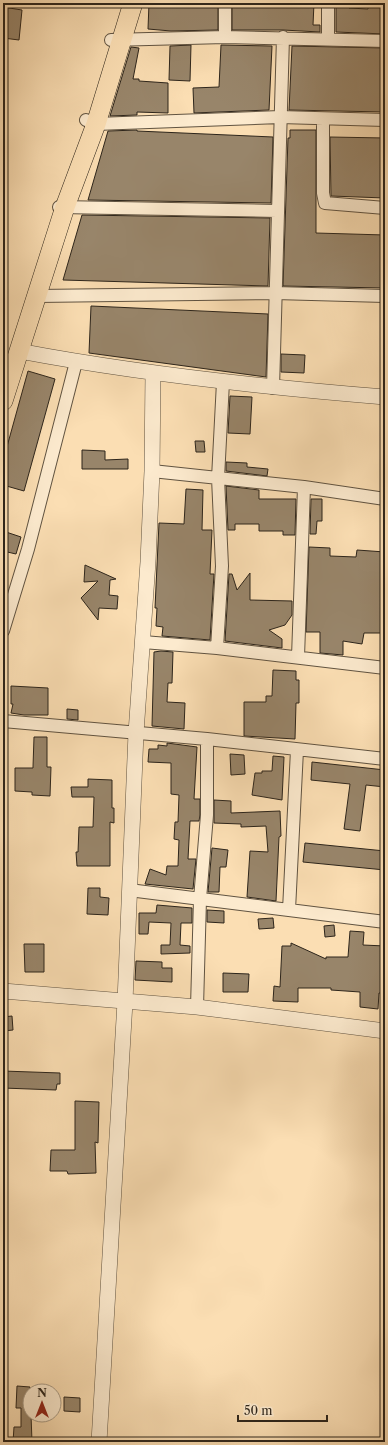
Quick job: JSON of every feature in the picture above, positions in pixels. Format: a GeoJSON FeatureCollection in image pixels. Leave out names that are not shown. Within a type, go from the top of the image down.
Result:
{"type":"FeatureCollection","features":[{"type":"Feature","properties":{"kind":"main road"},"geometry":{"type":"LineString","coordinates":[[3,401],[37,296],[61,207],[91,122],[116,40],[123,3]]}},
{"type":"Feature","properties":{"kind":"main road"},"geometry":{"type":"LineString","coordinates":[[116,40],[133,3]]}},
{"type":"Feature","properties":{"kind":"main road"},"geometry":{"type":"LineString","coordinates":[[3,378],[5,372],[19,351]]}},
{"type":"Feature","properties":{"kind":"street"},"geometry":{"type":"LineString","coordinates":[[225,3],[226,37]]}},
{"type":"Feature","properties":{"kind":"street"},"geometry":{"type":"LineString","coordinates":[[328,3],[328,39]]}},
{"type":"Feature","properties":{"kind":"street"},"geometry":{"type":"LineString","coordinates":[[116,40],[283,37],[385,42]]}},
{"type":"Feature","properties":{"kind":"street"},"geometry":{"type":"LineString","coordinates":[[273,388],[283,37]]}},
{"type":"Feature","properties":{"kind":"street"},"geometry":{"type":"LineString","coordinates":[[91,122],[280,117],[385,120]]}},
{"type":"Feature","properties":{"kind":"street"},"geometry":{"type":"LineString","coordinates":[[323,119],[323,200],[325,203],[385,208]]}},
{"type":"Feature","properties":{"kind":"street"},"geometry":{"type":"LineString","coordinates":[[61,207],[277,211]]}},
{"type":"Feature","properties":{"kind":"street"},"geometry":{"type":"LineString","coordinates":[[37,296],[275,293],[385,296]]}},
{"type":"Feature","properties":{"kind":"street"},"geometry":{"type":"LineString","coordinates":[[19,351],[76,362],[223,382],[273,388],[385,397]]}},
{"type":"Feature","properties":{"kind":"street"},"geometry":{"type":"LineString","coordinates":[[3,631],[28,549],[76,362]]}},
{"type":"Feature","properties":{"kind":"street"},"geometry":{"type":"LineString","coordinates":[[99,1442],[125,1002],[136,733],[143,642],[152,471],[153,373]]}},
{"type":"Feature","properties":{"kind":"street"},"geometry":{"type":"LineString","coordinates":[[217,648],[222,566],[218,478],[223,382]]}},
{"type":"Feature","properties":{"kind":"street"},"geometry":{"type":"LineString","coordinates":[[152,471],[304,487],[385,499]]}},
{"type":"Feature","properties":{"kind":"street"},"geometry":{"type":"LineString","coordinates":[[298,657],[304,487]]}},
{"type":"Feature","properties":{"kind":"street"},"geometry":{"type":"LineString","coordinates":[[143,642],[217,648],[385,668]]}},
{"type":"Feature","properties":{"kind":"street"},"geometry":{"type":"LineString","coordinates":[[3,721],[207,739],[385,759]]}},
{"type":"Feature","properties":{"kind":"street"},"geometry":{"type":"LineString","coordinates":[[197,1007],[200,899],[207,815],[207,739]]}},
{"type":"Feature","properties":{"kind":"street"},"geometry":{"type":"LineString","coordinates":[[289,910],[297,750]]}},
{"type":"Feature","properties":{"kind":"street"},"geometry":{"type":"LineString","coordinates":[[129,890],[385,922]]}},
{"type":"Feature","properties":{"kind":"street"},"geometry":{"type":"LineString","coordinates":[[3,992],[197,1007],[385,1031]]}},
{"type":"Feature","properties":{"kind":"building"},"geometry":{"type":"Polygon","coordinates":[[[149,3],[218,3],[218,30],[171,31],[148,29],[149,3]]]}},
{"type":"Feature","properties":{"kind":"building"},"geometry":{"type":"Polygon","coordinates":[[[232,3],[258,5],[258,3],[314,3],[313,25],[320,25],[320,32],[232,30],[232,3]]]}},
{"type":"Feature","properties":{"kind":"building"},"geometry":{"type":"Polygon","coordinates":[[[336,3],[349,3],[349,8],[368,9],[368,3],[385,3],[385,34],[336,32],[336,3]]]}},
{"type":"Feature","properties":{"kind":"building"},"geometry":{"type":"Polygon","coordinates":[[[3,7],[22,10],[19,40],[3,38],[3,7]]]}},
{"type":"Feature","properties":{"kind":"building"},"geometry":{"type":"Polygon","coordinates":[[[191,45],[190,81],[169,80],[170,46],[191,45]]]}},
{"type":"Feature","properties":{"kind":"building"},"geometry":{"type":"Polygon","coordinates":[[[221,45],[272,46],[269,110],[194,113],[193,88],[219,87],[221,45]]]}},
{"type":"Feature","properties":{"kind":"building"},"geometry":{"type":"Polygon","coordinates":[[[292,46],[385,48],[385,112],[289,110],[292,46]]]}},
{"type":"Feature","properties":{"kind":"building"},"geometry":{"type":"Polygon","coordinates":[[[131,47],[139,48],[133,79],[139,79],[139,81],[168,83],[168,113],[137,112],[137,115],[110,116],[131,47]]]}},
{"type":"Feature","properties":{"kind":"building"},"geometry":{"type":"Polygon","coordinates":[[[137,130],[273,137],[271,203],[88,200],[108,131],[137,130]]]}},
{"type":"Feature","properties":{"kind":"building"},"geometry":{"type":"Polygon","coordinates":[[[290,130],[316,130],[316,233],[385,235],[385,288],[283,286],[288,138],[290,138],[290,130]]]}},
{"type":"Feature","properties":{"kind":"building"},"geometry":{"type":"Polygon","coordinates":[[[330,137],[385,138],[385,198],[331,196],[330,137]]]}},
{"type":"Feature","properties":{"kind":"building"},"geometry":{"type":"Polygon","coordinates":[[[82,215],[270,218],[268,286],[63,280],[82,215]]]}},
{"type":"Feature","properties":{"kind":"building"},"geometry":{"type":"Polygon","coordinates":[[[91,306],[268,314],[266,377],[89,353],[91,306]]]}},
{"type":"Feature","properties":{"kind":"building"},"geometry":{"type":"Polygon","coordinates":[[[281,354],[305,355],[304,373],[281,372],[281,354]]]}},
{"type":"Feature","properties":{"kind":"building"},"geometry":{"type":"Polygon","coordinates":[[[28,371],[55,379],[24,491],[3,485],[3,461],[28,371]]]}},
{"type":"Feature","properties":{"kind":"building"},"geometry":{"type":"Polygon","coordinates":[[[230,396],[252,397],[250,434],[228,433],[230,396]]]}},
{"type":"Feature","properties":{"kind":"building"},"geometry":{"type":"Polygon","coordinates":[[[195,441],[204,441],[205,452],[196,452],[195,441]]]}},
{"type":"Feature","properties":{"kind":"building"},"geometry":{"type":"Polygon","coordinates":[[[82,450],[105,451],[105,460],[128,459],[128,469],[82,469],[82,450]]]}},
{"type":"Feature","properties":{"kind":"building"},"geometry":{"type":"Polygon","coordinates":[[[226,462],[247,463],[247,467],[268,469],[267,476],[226,471],[226,462]]]}},
{"type":"Feature","properties":{"kind":"building"},"geometry":{"type":"Polygon","coordinates":[[[226,486],[259,490],[259,499],[296,499],[295,535],[283,535],[283,531],[259,531],[259,524],[235,524],[235,530],[228,530],[226,486]]]}},
{"type":"Feature","properties":{"kind":"building"},"geometry":{"type":"Polygon","coordinates":[[[186,489],[203,490],[202,530],[212,530],[210,574],[214,574],[210,640],[162,636],[163,627],[156,626],[157,608],[155,608],[159,523],[184,524],[186,489]]]}},
{"type":"Feature","properties":{"kind":"building"},"geometry":{"type":"Polygon","coordinates":[[[311,499],[322,499],[322,521],[317,521],[316,534],[310,534],[311,499]]]}},
{"type":"Feature","properties":{"kind":"building"},"geometry":{"type":"Polygon","coordinates":[[[3,531],[21,537],[16,554],[3,551],[3,531]]]}},
{"type":"Feature","properties":{"kind":"building"},"geometry":{"type":"Polygon","coordinates":[[[309,547],[330,548],[330,556],[356,557],[357,550],[385,552],[385,585],[382,585],[381,612],[384,612],[384,633],[364,633],[362,644],[343,641],[343,655],[320,653],[320,632],[306,632],[309,547]]]}},
{"type":"Feature","properties":{"kind":"building"},"geometry":{"type":"Polygon","coordinates":[[[85,565],[116,579],[110,580],[109,595],[118,596],[117,609],[99,608],[98,620],[81,598],[98,581],[84,582],[85,565]]]}},
{"type":"Feature","properties":{"kind":"building"},"geometry":{"type":"Polygon","coordinates":[[[250,573],[250,600],[292,601],[292,615],[285,625],[269,630],[282,639],[282,648],[225,641],[229,574],[232,574],[237,590],[250,573]]]}},
{"type":"Feature","properties":{"kind":"building"},"geometry":{"type":"Polygon","coordinates":[[[154,652],[173,652],[172,683],[168,683],[167,702],[185,703],[184,729],[152,726],[154,652]]]}},
{"type":"Feature","properties":{"kind":"building"},"geometry":{"type":"Polygon","coordinates":[[[273,670],[296,671],[296,680],[299,680],[299,703],[296,703],[295,739],[244,736],[244,702],[266,702],[266,696],[272,696],[273,670]]]}},
{"type":"Feature","properties":{"kind":"building"},"geometry":{"type":"Polygon","coordinates":[[[11,686],[48,688],[48,715],[24,715],[11,713],[13,704],[11,704],[11,686]]]}},
{"type":"Feature","properties":{"kind":"building"},"geometry":{"type":"Polygon","coordinates":[[[67,709],[78,710],[78,720],[67,719],[67,709]]]}},
{"type":"Feature","properties":{"kind":"building"},"geometry":{"type":"Polygon","coordinates":[[[34,737],[47,737],[47,767],[51,767],[50,796],[32,795],[32,792],[15,791],[15,768],[33,768],[34,737]]]}},
{"type":"Feature","properties":{"kind":"building"},"geometry":{"type":"Polygon","coordinates":[[[167,743],[197,747],[194,799],[200,799],[200,815],[199,821],[190,821],[188,859],[196,859],[193,889],[145,884],[150,869],[166,875],[167,866],[178,866],[179,840],[174,839],[175,822],[178,822],[179,795],[171,794],[171,763],[148,762],[149,749],[158,749],[158,745],[167,746],[167,743]]]}},
{"type":"Feature","properties":{"kind":"building"},"geometry":{"type":"Polygon","coordinates":[[[230,754],[244,755],[245,774],[231,775],[230,754]]]}},
{"type":"Feature","properties":{"kind":"building"},"geometry":{"type":"Polygon","coordinates":[[[273,756],[284,757],[282,800],[252,795],[255,773],[272,771],[273,756]]]}},
{"type":"Feature","properties":{"kind":"building"},"geometry":{"type":"Polygon","coordinates":[[[312,762],[385,770],[385,787],[366,785],[360,831],[344,829],[350,784],[311,780],[312,762]]]}},
{"type":"Feature","properties":{"kind":"building"},"geometry":{"type":"Polygon","coordinates":[[[88,779],[112,780],[112,808],[114,808],[114,823],[110,822],[110,866],[77,866],[76,852],[78,852],[79,827],[93,827],[94,797],[72,797],[71,787],[88,787],[88,779]]]}},
{"type":"Feature","properties":{"kind":"building"},"geometry":{"type":"Polygon","coordinates":[[[214,800],[231,801],[231,813],[280,811],[281,836],[279,837],[276,901],[247,897],[250,851],[268,852],[266,826],[241,827],[241,824],[214,823],[214,800]]]}},
{"type":"Feature","properties":{"kind":"building"},"geometry":{"type":"Polygon","coordinates":[[[305,843],[385,851],[385,870],[303,862],[305,843]]]}},
{"type":"Feature","properties":{"kind":"building"},"geometry":{"type":"Polygon","coordinates":[[[212,848],[228,850],[226,867],[220,867],[219,892],[208,892],[212,848]]]}},
{"type":"Feature","properties":{"kind":"building"},"geometry":{"type":"Polygon","coordinates":[[[88,888],[100,888],[100,897],[109,898],[108,915],[87,914],[88,888]]]}},
{"type":"Feature","properties":{"kind":"building"},"geometry":{"type":"Polygon","coordinates":[[[157,905],[192,908],[192,923],[181,923],[180,945],[190,946],[190,953],[161,954],[161,945],[170,945],[171,923],[149,922],[148,934],[139,934],[139,913],[156,913],[157,905]]]}},
{"type":"Feature","properties":{"kind":"building"},"geometry":{"type":"Polygon","coordinates":[[[207,910],[224,911],[224,923],[207,922],[207,910]]]}},
{"type":"Feature","properties":{"kind":"building"},"geometry":{"type":"Polygon","coordinates":[[[273,918],[274,928],[259,929],[258,919],[273,918]]]}},
{"type":"Feature","properties":{"kind":"building"},"geometry":{"type":"Polygon","coordinates":[[[334,925],[335,936],[325,937],[324,926],[334,925]]]}},
{"type":"Feature","properties":{"kind":"building"},"geometry":{"type":"Polygon","coordinates":[[[350,931],[364,932],[363,945],[385,946],[385,965],[383,965],[382,993],[379,993],[378,1009],[360,1007],[360,992],[331,990],[331,988],[298,988],[298,1002],[273,1001],[274,986],[280,987],[282,946],[291,946],[291,943],[326,959],[326,957],[348,957],[350,931]]]}},
{"type":"Feature","properties":{"kind":"building"},"geometry":{"type":"Polygon","coordinates":[[[24,944],[44,944],[44,972],[25,972],[24,944]]]}},
{"type":"Feature","properties":{"kind":"building"},"geometry":{"type":"Polygon","coordinates":[[[136,961],[162,962],[162,968],[172,968],[172,982],[135,980],[136,961]]]}},
{"type":"Feature","properties":{"kind":"building"},"geometry":{"type":"Polygon","coordinates":[[[223,973],[249,974],[248,992],[223,992],[223,973]]]}},
{"type":"Feature","properties":{"kind":"building"},"geometry":{"type":"Polygon","coordinates":[[[12,1016],[13,1030],[3,1031],[3,1017],[12,1016]]]}},
{"type":"Feature","properties":{"kind":"building"},"geometry":{"type":"Polygon","coordinates":[[[3,1071],[60,1073],[60,1084],[57,1084],[56,1090],[3,1088],[3,1071]]]}},
{"type":"Feature","properties":{"kind":"building"},"geometry":{"type":"Polygon","coordinates":[[[75,1101],[99,1102],[98,1143],[95,1142],[96,1173],[68,1174],[67,1171],[50,1171],[51,1150],[75,1150],[75,1101]]]}},
{"type":"Feature","properties":{"kind":"building"},"geometry":{"type":"Polygon","coordinates":[[[17,1386],[22,1386],[22,1423],[31,1423],[32,1442],[13,1442],[14,1427],[21,1427],[21,1408],[16,1408],[17,1386]]]}},
{"type":"Feature","properties":{"kind":"building"},"geometry":{"type":"Polygon","coordinates":[[[64,1397],[80,1398],[80,1412],[64,1411],[64,1397]]]}}]}
